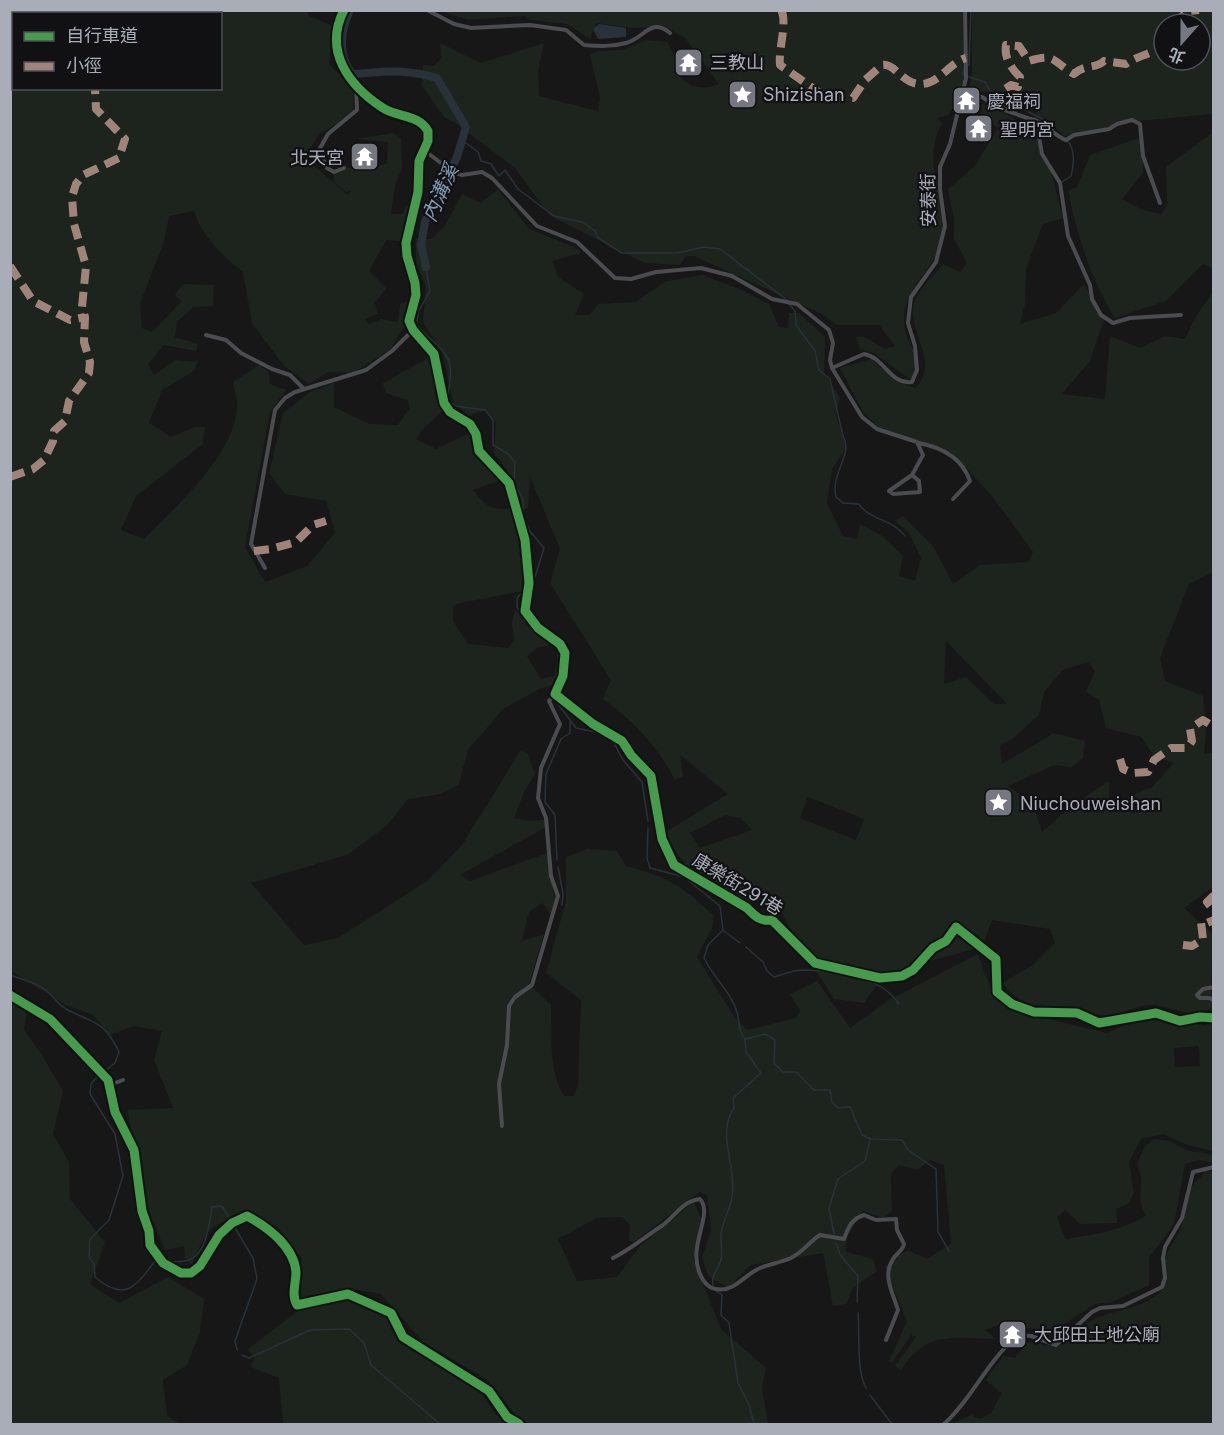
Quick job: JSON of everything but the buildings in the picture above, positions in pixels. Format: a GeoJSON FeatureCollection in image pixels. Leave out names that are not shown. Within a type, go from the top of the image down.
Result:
{"type":"FeatureCollection","features":[{"type":"Feature","properties":{"kind":"street"},"geometry":{"type":"LineString","coordinates":[[344,10],[337,29],[336,52],[344,72],[384,109],[417,120],[424,125],[428,141],[419,161],[418,192],[408,227],[406,256],[415,283],[416,295],[409,321],[412,330],[434,354],[444,403],[450,412],[470,424],[476,434],[479,451],[508,483],[525,540],[529,583],[525,611],[538,628],[560,644],[565,653],[566,666],[555,694],[549,701],[560,724],[541,768],[537,798],[546,818],[551,876],[558,896],[532,985],[515,997],[509,1006],[507,1046],[498,1084],[502,1126]]}},
{"type":"Feature","properties":{"kind":"street"},"geometry":{"type":"LineString","coordinates":[[427,10],[454,24],[471,28],[530,25],[566,30],[584,45],[613,46],[629,42],[654,26],[660,26],[670,33]]}},
{"type":"Feature","properties":{"kind":"street","name":"安泰街"},"geometry":{"type":"LineString","coordinates":[[832,368],[864,354],[872,355],[897,379],[912,382],[917,370],[915,346],[908,323],[911,297],[936,262],[945,221],[940,189],[940,167],[950,144],[966,78],[965,10]]}},
{"type":"Feature","properties":{"kind":"street"},"geometry":{"type":"LineString","coordinates":[[344,168],[334,172],[327,168],[319,150],[328,134],[357,110],[356,85]]}},
{"type":"Feature","properties":{"kind":"street"},"geometry":{"type":"LineString","coordinates":[[963,95],[982,97],[999,108],[1044,123],[1054,135],[1068,139],[1093,134],[1132,120],[1140,124],[1143,156],[1160,203]]}},
{"type":"Feature","properties":{"kind":"street"},"geometry":{"type":"LineString","coordinates":[[1030,119],[1039,137],[1042,154],[1060,183],[1064,222],[1070,244],[1077,254],[1092,299],[1101,315],[1113,322],[1130,318],[1181,315]]}},
{"type":"Feature","properties":{"kind":"street"},"geometry":{"type":"LineString","coordinates":[[424,151],[453,172],[462,175],[482,172],[492,178],[537,226],[577,242],[615,278],[632,279],[656,272],[701,268],[732,276],[772,299],[788,301],[804,309],[829,330],[833,343],[830,360],[832,368],[862,417],[877,429],[951,455],[966,471],[970,481],[953,499]]}},
{"type":"Feature","properties":{"kind":"street"},"geometry":{"type":"LineString","coordinates":[[265,568],[251,544],[275,410],[285,398],[303,388],[366,370],[392,351],[412,330]]}},
{"type":"Feature","properties":{"kind":"street"},"geometry":{"type":"LineString","coordinates":[[206,335],[226,340],[241,353],[272,369],[290,375],[303,388]]}},
{"type":"Feature","properties":{"kind":"street"},"geometry":{"type":"LineString","coordinates":[[912,475],[919,482],[920,492],[893,494],[889,491],[900,481],[912,475],[923,455],[917,442]]}},
{"type":"Feature","properties":{"kind":"street","name":"康樂街291巷"},"geometry":{"type":"LineString","coordinates":[[555,694],[593,724],[622,741],[631,755],[651,776],[662,839],[674,865],[747,908],[756,918],[765,921],[772,920],[815,963],[880,978],[902,976],[921,963],[933,948],[946,941],[956,927],[992,953],[998,965],[997,992],[1005,1000],[1018,1007],[1034,1012],[1077,1013],[1099,1023],[1156,1013],[1180,1021],[1200,1017],[1214,1018]]}},
{"type":"Feature","properties":{"kind":"street"},"geometry":{"type":"LineString","coordinates":[[1214,987],[1203,989],[1197,995],[1200,998],[1210,998],[1214,1001]]}},
{"type":"Feature","properties":{"kind":"street"},"geometry":{"type":"LineString","coordinates":[[10,995],[50,1019],[110,1085],[115,1112],[134,1150],[142,1211],[149,1231],[150,1245],[163,1263],[181,1273],[191,1273],[200,1266],[219,1235],[234,1222],[247,1216],[288,1248],[296,1270],[294,1300],[297,1305],[348,1294],[391,1313],[403,1337],[489,1390],[507,1417],[519,1425]]}},
{"type":"Feature","properties":{"kind":"street"},"geometry":{"type":"LineString","coordinates":[[110,1085],[123,1080]]}},
{"type":"Feature","properties":{"kind":"street"},"geometry":{"type":"LineString","coordinates":[[944,1425],[962,1408],[1001,1349],[1019,1335],[1031,1336],[1056,1345],[1092,1312],[1100,1308],[1123,1306],[1162,1287],[1165,1278],[1163,1258],[1165,1247],[1182,1218],[1193,1172],[1214,1167]]}},
{"type":"Feature","properties":{"kind":"street"},"geometry":{"type":"LineString","coordinates":[[613,1258],[633,1248],[640,1238],[664,1224],[690,1200],[700,1199],[705,1204],[705,1214],[695,1249],[696,1265],[705,1284],[714,1289],[725,1290],[758,1269],[792,1257],[820,1235],[844,1239],[849,1225],[857,1217],[864,1215],[876,1220],[896,1219],[897,1230],[904,1244],[903,1249],[893,1258],[887,1278],[898,1311],[886,1340]]}},
{"type":"Feature","properties":{"kind":"shaded area"},"geometry":{"type":"Polygon","coordinates":[[[11,11],[307,11],[309,16],[333,26],[329,64],[354,89],[353,115],[319,134],[305,158],[348,195],[352,190],[346,192],[334,182],[333,174],[348,168],[368,170],[387,163],[388,142],[357,139],[393,133],[401,138],[402,169],[395,185],[391,214],[401,214],[407,206],[410,206],[402,241],[386,240],[369,271],[386,288],[375,303],[378,314],[365,319],[369,324],[381,319],[398,322],[400,304],[411,300],[407,322],[390,350],[353,373],[328,372],[309,384],[284,366],[252,323],[243,272],[208,238],[194,211],[169,216],[164,241],[140,304],[142,328],[152,332],[182,301],[175,295],[183,284],[214,285],[213,306],[193,307],[177,322],[175,337],[198,344],[196,351],[164,345],[148,364],[154,375],[175,360],[198,362],[194,371],[162,390],[149,423],[171,437],[195,427],[205,427],[203,444],[136,496],[121,530],[144,539],[202,478],[227,442],[234,423],[237,399],[233,382],[259,365],[269,372],[270,384],[286,390],[270,412],[245,547],[265,582],[307,566],[335,533],[326,501],[285,494],[269,473],[283,413],[310,392],[334,383],[334,407],[369,424],[398,425],[409,409],[408,400],[385,393],[383,383],[430,357],[440,387],[443,411],[422,430],[416,439],[436,449],[470,433],[480,459],[498,481],[473,490],[489,506],[511,509],[522,555],[523,591],[453,606],[453,621],[468,644],[508,648],[514,640],[512,623],[515,609],[550,645],[537,648],[527,656],[541,679],[554,676],[558,659],[560,663],[556,684],[539,689],[503,709],[468,750],[459,784],[441,794],[408,799],[386,826],[347,855],[251,883],[304,945],[338,938],[427,881],[462,845],[521,750],[528,754],[535,774],[524,792],[514,818],[528,821],[544,820],[546,827],[460,875],[470,881],[547,853],[555,901],[551,914],[542,903],[529,912],[522,941],[544,934],[529,984],[551,1005],[553,1063],[564,1096],[573,1096],[578,1086],[581,1000],[546,973],[566,901],[566,857],[587,849],[617,851],[626,866],[653,874],[674,884],[714,916],[712,928],[697,957],[733,1015],[747,1030],[796,1018],[800,1011],[790,994],[817,981],[850,1028],[889,1000],[978,954],[987,979],[998,999],[1044,1018],[1107,1033],[1143,1017],[1168,1017],[1205,1026],[1213,1019],[1213,1151],[1187,1145],[1163,1134],[1141,1139],[1129,1162],[1134,1193],[1128,1204],[1116,1209],[1117,1223],[1080,1224],[1065,1210],[1057,1217],[1065,1239],[1117,1229],[1145,1216],[1140,1199],[1141,1178],[1137,1163],[1145,1146],[1154,1139],[1170,1141],[1186,1150],[1213,1155],[1213,1163],[1199,1160],[1185,1164],[1174,1224],[1149,1258],[1149,1285],[1112,1302],[1095,1304],[1052,1332],[1001,1324],[985,1330],[996,1339],[954,1338],[931,1342],[920,1348],[901,1370],[895,1366],[916,1337],[911,1335],[892,1363],[889,1361],[907,1321],[885,1267],[894,1258],[908,1250],[927,1259],[951,1244],[944,1165],[930,1160],[917,1170],[899,1165],[891,1174],[892,1211],[883,1218],[863,1211],[847,1237],[846,1252],[873,1259],[877,1271],[853,1288],[846,1304],[833,1306],[823,1253],[751,1265],[728,1288],[708,1276],[702,1257],[711,1230],[707,1195],[700,1192],[634,1242],[629,1241],[630,1225],[622,1217],[597,1218],[558,1239],[577,1281],[617,1277],[640,1246],[694,1202],[701,1219],[694,1261],[721,1329],[766,1368],[762,1388],[768,1424],[529,1424],[515,1414],[488,1380],[423,1342],[381,1294],[348,1288],[302,1298],[299,1286],[302,1259],[277,1227],[251,1212],[227,1220],[213,1228],[203,1241],[192,1265],[185,1258],[184,1246],[165,1250],[148,1209],[127,1110],[173,1108],[154,1060],[162,1031],[134,1026],[110,1035],[93,1015],[66,1005],[11,971],[11,11]],[[1199,1046],[1174,1048],[1175,1067],[1200,1066],[1199,1046]]]}},
{"type":"Feature","properties":{"kind":"shaded area"},"geometry":{"type":"Polygon","coordinates":[[[441,11],[963,11],[964,76],[956,101],[948,115],[937,118],[942,123],[936,136],[934,149],[935,176],[942,216],[941,243],[937,254],[910,295],[904,320],[907,337],[916,361],[911,380],[874,353],[860,349],[856,337],[864,337],[885,349],[895,346],[879,325],[837,325],[822,314],[694,256],[686,256],[680,265],[645,263],[549,215],[515,168],[457,124],[444,117],[422,86],[423,65],[434,66],[441,58],[440,43],[481,63],[544,43],[538,71],[539,96],[598,111],[600,98],[590,55],[598,51],[622,50],[646,40],[667,42],[678,64],[676,72],[690,85],[706,87],[719,84],[685,38],[665,27],[632,28],[596,23],[590,39],[567,24],[530,20],[524,16],[468,20],[441,11]]]}},
{"type":"Feature","properties":{"kind":"shaded area"},"geometry":{"type":"Polygon","coordinates":[[[972,11],[1213,11],[1213,114],[1138,121],[1064,136],[1046,119],[1035,117],[1036,112],[1025,103],[1012,99],[1003,100],[990,92],[969,91],[972,73],[972,11]]]}},
{"type":"Feature","properties":{"kind":"shaded area"},"geometry":{"type":"Polygon","coordinates":[[[599,24],[626,28],[626,37],[598,39],[593,29],[599,24]]]}},
{"type":"Feature","properties":{"kind":"shaded area"},"geometry":{"type":"Polygon","coordinates":[[[982,104],[1021,123],[1033,134],[1048,161],[1063,218],[1043,224],[1026,269],[1025,304],[1020,324],[1056,313],[1084,284],[1104,320],[1090,361],[1062,394],[1105,399],[1110,336],[1140,348],[1165,336],[1185,339],[1196,316],[1213,292],[1213,572],[1189,584],[1160,658],[1165,681],[1203,696],[1206,731],[1204,754],[1213,753],[1213,887],[1184,908],[1213,934],[1211,989],[1213,1007],[1199,1013],[1147,1005],[1106,1015],[1025,1002],[1002,983],[1033,965],[1055,943],[1050,929],[992,920],[985,939],[978,948],[929,961],[879,981],[864,1003],[834,999],[788,925],[774,895],[741,906],[699,882],[662,834],[728,794],[680,755],[683,776],[675,780],[661,756],[644,735],[603,699],[611,680],[550,583],[560,549],[530,477],[528,508],[522,510],[507,470],[494,453],[496,423],[486,410],[469,416],[453,402],[443,354],[423,322],[426,287],[416,262],[416,239],[431,239],[445,226],[462,194],[481,203],[498,189],[529,229],[576,248],[581,253],[552,261],[558,277],[584,294],[575,315],[590,315],[598,304],[635,302],[667,281],[702,275],[742,290],[769,304],[779,327],[788,328],[789,313],[799,313],[825,337],[824,373],[840,398],[836,414],[846,448],[832,469],[827,503],[843,536],[857,539],[860,524],[881,535],[903,556],[899,576],[915,581],[921,558],[909,533],[895,521],[903,516],[933,546],[953,584],[980,565],[1028,562],[1033,552],[992,496],[953,454],[877,426],[862,410],[840,368],[871,359],[895,380],[915,388],[923,377],[924,355],[913,308],[917,296],[943,264],[960,272],[967,263],[954,239],[954,218],[948,189],[975,166],[998,128],[981,116],[982,104]],[[946,641],[944,684],[966,677],[994,704],[1007,704],[946,641]],[[1088,662],[1063,670],[1044,692],[1039,715],[1011,740],[1000,745],[1002,764],[1054,733],[1085,741],[1083,758],[1072,767],[1054,765],[1008,786],[1033,804],[1042,832],[1073,805],[1109,781],[1109,805],[1152,787],[1174,763],[1154,756],[1141,737],[1106,728],[1099,700],[1086,692],[1095,671],[1088,662]],[[808,797],[800,818],[856,840],[864,819],[808,797]],[[725,815],[690,833],[700,848],[752,830],[741,818],[725,815]]]}},
{"type":"Feature","properties":{"kind":"shaded area"},"geometry":{"type":"Polygon","coordinates":[[[1213,117],[1213,269],[1203,264],[1166,301],[1115,318],[1086,257],[1068,191],[1077,187],[1090,155],[1142,137],[1143,173],[1122,199],[1140,209],[1161,214],[1167,205],[1166,167],[1211,134],[1213,117]]]}},
{"type":"Feature","properties":{"kind":"shaded area"},"geometry":{"type":"Polygon","coordinates":[[[10,999],[27,1013],[24,1030],[63,1091],[53,1134],[69,1162],[70,1199],[105,1242],[90,1284],[119,1303],[168,1277],[204,1299],[200,1332],[187,1365],[163,1380],[167,1416],[180,1424],[11,1424],[10,999]]]}},
{"type":"Feature","properties":{"kind":"shaded area"},"geometry":{"type":"Polygon","coordinates":[[[1206,1171],[1213,1172],[1213,1424],[952,1424],[971,1415],[980,1419],[992,1412],[1001,1393],[986,1380],[1003,1356],[1015,1358],[1027,1342],[1057,1347],[1090,1322],[1104,1315],[1141,1304],[1157,1295],[1164,1288],[1162,1268],[1168,1251],[1181,1229],[1192,1186],[1206,1171]]]}},
{"type":"Feature","properties":{"kind":"shaded area"},"geometry":{"type":"Polygon","coordinates":[[[351,1299],[386,1316],[398,1338],[477,1387],[496,1415],[510,1424],[283,1424],[279,1378],[251,1367],[255,1356],[247,1350],[299,1310],[351,1299]]]}},
{"type":"Feature","properties":{"kind":"waterway","name":"內溝溪"},"geometry":{"type":"LineString","coordinates":[[350,10],[342,35],[342,51],[352,74],[404,72],[437,78],[466,127],[457,157],[425,222],[421,245],[426,267]]}},
{"type":"Feature","properties":{"kind":"waterway"},"geometry":{"type":"LineString","coordinates":[[966,65],[969,65],[971,10]]}},
{"type":"Feature","properties":{"kind":"waterway"},"geometry":{"type":"LineString","coordinates":[[964,68],[963,75],[985,82],[993,97],[1000,103],[1023,109],[1042,119],[1051,129]]}},
{"type":"Feature","properties":{"kind":"waterway"},"geometry":{"type":"LineString","coordinates":[[462,140],[478,152],[481,161],[491,164],[499,176],[505,170],[518,189],[554,216],[582,222],[595,231],[598,238],[622,253],[677,253],[704,247],[720,249],[787,300]]}},
{"type":"Feature","properties":{"kind":"waterway"},"geometry":{"type":"LineString","coordinates":[[1062,182],[1071,176],[1073,167],[1074,157],[1067,140]]}},
{"type":"Feature","properties":{"kind":"waterway","name":"內溝溪"},"geometry":{"type":"LineString","coordinates":[[426,267],[430,291],[418,312],[417,325],[441,349],[448,360],[451,374],[448,400],[456,406],[485,410],[493,420],[493,445],[508,454],[515,462],[514,483],[523,499],[523,514],[529,530],[544,548],[535,577],[531,582]]}},
{"type":"Feature","properties":{"kind":"waterway"},"geometry":{"type":"LineString","coordinates":[[789,304],[795,311],[796,325],[815,351],[819,370],[830,379],[846,443],[836,480],[836,497],[843,503],[859,504],[869,513],[900,530],[905,536]]}},
{"type":"Feature","properties":{"kind":"waterway","name":"內溝溪"},"geometry":{"type":"LineString","coordinates":[[527,587],[517,598],[517,607],[533,632],[553,643],[558,650],[559,668],[552,692]]}},
{"type":"Feature","properties":{"kind":"waterway","name":"內溝溪"},"geometry":{"type":"LineString","coordinates":[[555,700],[576,728],[600,733],[614,743],[623,760],[642,782],[648,821]]}},
{"type":"Feature","properties":{"kind":"waterway"},"geometry":{"type":"LineString","coordinates":[[557,860],[555,815],[545,802],[546,774],[561,739],[570,733],[570,722]]}},
{"type":"Feature","properties":{"kind":"waterway","name":"內溝溪"},"geometry":{"type":"LineString","coordinates":[[648,828],[647,858],[650,868],[684,877],[720,906],[723,930],[708,945],[704,958],[732,1000],[736,1008],[740,1030],[745,1039],[765,1034],[775,1040],[774,1063],[783,1072],[796,1072],[814,1090],[830,1090],[832,1102],[838,1108],[850,1107],[862,1135],[871,1139],[902,1140],[908,1150],[936,1169],[938,1232],[949,1251]]}},
{"type":"Feature","properties":{"kind":"waterway"},"geometry":{"type":"LineString","coordinates":[[558,867],[563,894],[562,905]]}},
{"type":"Feature","properties":{"kind":"waterway"},"geometry":{"type":"LineString","coordinates":[[724,931],[740,943]]}},
{"type":"Feature","properties":{"kind":"waterway"},"geometry":{"type":"LineString","coordinates":[[746,947],[763,962],[767,971],[774,977],[802,970],[842,973],[880,986],[899,1004]]}},
{"type":"Feature","properties":{"kind":"waterway"},"geometry":{"type":"LineString","coordinates":[[10,975],[41,987],[63,1007],[91,1020],[108,1033],[119,1052],[115,1063],[105,1071]]}},
{"type":"Feature","properties":{"kind":"waterway"},"geometry":{"type":"LineString","coordinates":[[713,1285],[713,1278],[722,1257],[722,1228],[732,1197],[733,1185],[727,1128],[734,1108],[733,1098],[761,1073],[746,1052],[745,1039]]}},
{"type":"Feature","properties":{"kind":"waterway"},"geometry":{"type":"LineString","coordinates":[[98,1076],[91,1084],[90,1094],[115,1134],[123,1176],[109,1220],[90,1239],[89,1257],[94,1264],[95,1277],[105,1285],[122,1290],[136,1284],[155,1261],[181,1262],[192,1258],[198,1253],[206,1239],[212,1207],[222,1206],[253,1258],[257,1279],[235,1341],[237,1350]]}},
{"type":"Feature","properties":{"kind":"waterway","name":"內溝溪"},"geometry":{"type":"LineString","coordinates":[[834,1234],[829,1208],[838,1179],[865,1161],[870,1140]]}},
{"type":"Feature","properties":{"kind":"waterway","name":"內溝溪"},"geometry":{"type":"LineString","coordinates":[[836,1243],[841,1256],[858,1276],[857,1302]]}},
{"type":"Feature","properties":{"kind":"waterway"},"geometry":{"type":"LineString","coordinates":[[716,1291],[722,1295],[721,1315],[729,1323],[738,1383],[749,1405],[754,1424]]}},
{"type":"Feature","properties":{"kind":"waterway","name":"內溝溪"},"geometry":{"type":"LineString","coordinates":[[858,1313],[861,1372],[866,1388]]}},
{"type":"Feature","properties":{"kind":"waterway"},"geometry":{"type":"LineString","coordinates":[[242,1355],[249,1358],[310,1330],[349,1329],[364,1343],[371,1365],[440,1424]]}},
{"type":"Feature","properties":{"kind":"waterway","name":"內溝溪"},"geometry":{"type":"LineString","coordinates":[[870,1395],[892,1424]]}},
{"type":"Feature","properties":{"kind":"marked path"},"geometry":{"type":"LineString","coordinates":[[781,10],[784,21],[780,65],[824,96],[853,98],[865,80],[882,65],[891,67],[909,81],[922,84],[934,80],[966,58]]}},
{"type":"Feature","properties":{"kind":"marked path"},"geometry":{"type":"LineString","coordinates":[[1187,12],[1199,10]]}},
{"type":"Feature","properties":{"kind":"marked path"},"geometry":{"type":"LineString","coordinates":[[1004,109],[1006,104],[1002,99],[1005,89],[1011,85],[1018,87],[1020,77],[1009,63],[1006,45],[1019,46],[1029,61],[1049,58],[1074,74],[1104,61],[1126,64],[1152,52]]}},
{"type":"Feature","properties":{"kind":"marked path"},"geometry":{"type":"LineString","coordinates":[[10,477],[33,469],[44,460],[53,441],[54,431],[65,421],[69,401],[89,373],[90,362],[84,342],[85,317],[82,307],[86,266],[74,224],[72,197],[76,184],[83,175],[119,158],[125,139],[96,109],[95,90]]}},
{"type":"Feature","properties":{"kind":"marked path"},"geometry":{"type":"LineString","coordinates":[[10,266],[33,301],[70,320],[85,317]]}},
{"type":"Feature","properties":{"kind":"marked path"},"geometry":{"type":"LineString","coordinates":[[254,551],[296,542],[313,525],[326,521]]}},
{"type":"Feature","properties":{"kind":"marked path"},"geometry":{"type":"LineString","coordinates":[[1120,759],[1123,769],[1133,773],[1148,772],[1154,760],[1171,748],[1187,748],[1192,741],[1190,729],[1203,720],[1214,727]]}},
{"type":"Feature","properties":{"kind":"marked path"},"geometry":{"type":"LineString","coordinates":[[1214,895],[1207,902],[1214,911]]}},
{"type":"Feature","properties":{"kind":"marked path"},"geometry":{"type":"LineString","coordinates":[[1183,945],[1192,946],[1203,939],[1201,922],[1207,923],[1214,920]]}},
{"type":"Feature","properties":{"kind":"cycle path"},"geometry":{"type":"LineString","coordinates":[[344,10],[338,25],[336,40],[338,53],[350,78],[383,108],[414,119],[428,131],[428,141],[419,161],[418,192],[406,243],[416,295],[409,321],[413,330],[434,354],[444,403],[450,412],[470,424],[476,434],[479,451],[509,483],[525,540],[529,583],[525,611],[538,628],[560,644],[565,653],[563,676],[555,694],[593,724],[622,741],[631,755],[651,776],[662,839],[674,865],[747,908],[758,918],[772,920],[815,963],[880,978],[902,976],[913,970],[933,948],[946,941],[956,927],[996,959],[997,992],[1012,1004],[1034,1012],[1077,1013],[1099,1023],[1156,1013],[1180,1021],[1200,1017],[1214,1018]]}},
{"type":"Feature","properties":{"kind":"cycle path"},"geometry":{"type":"LineString","coordinates":[[10,995],[50,1019],[108,1080],[115,1112],[134,1150],[142,1211],[149,1231],[150,1245],[163,1263],[181,1273],[191,1273],[200,1266],[219,1235],[232,1223],[247,1216],[279,1239],[290,1254],[296,1272],[294,1293],[297,1305],[348,1294],[391,1313],[403,1337],[489,1391],[507,1417],[519,1424]]}},
{"type":"Feature","properties":{"kind":"place","name":"三教山"},"geometry":{"type":"Point","coordinates":[689,62]}},
{"type":"Feature","properties":{"kind":"place","name":"Shizishan"},"geometry":{"type":"Point","coordinates":[742,94]}},
{"type":"Feature","properties":{"kind":"place","name":"慶福祠"},"geometry":{"type":"Point","coordinates":[966,101]}},
{"type":"Feature","properties":{"kind":"place","name":"聖明宮"},"geometry":{"type":"Point","coordinates":[979,129]}},
{"type":"Feature","properties":{"kind":"place","name":"北天宮"},"geometry":{"type":"Point","coordinates":[365,157]}},
{"type":"Feature","properties":{"kind":"place","name":"Niuchouweishan"},"geometry":{"type":"Point","coordinates":[999,803]}},
{"type":"Feature","properties":{"kind":"place","name":"大邱田土地公廟"},"geometry":{"type":"Point","coordinates":[1013,1334]}}]}
